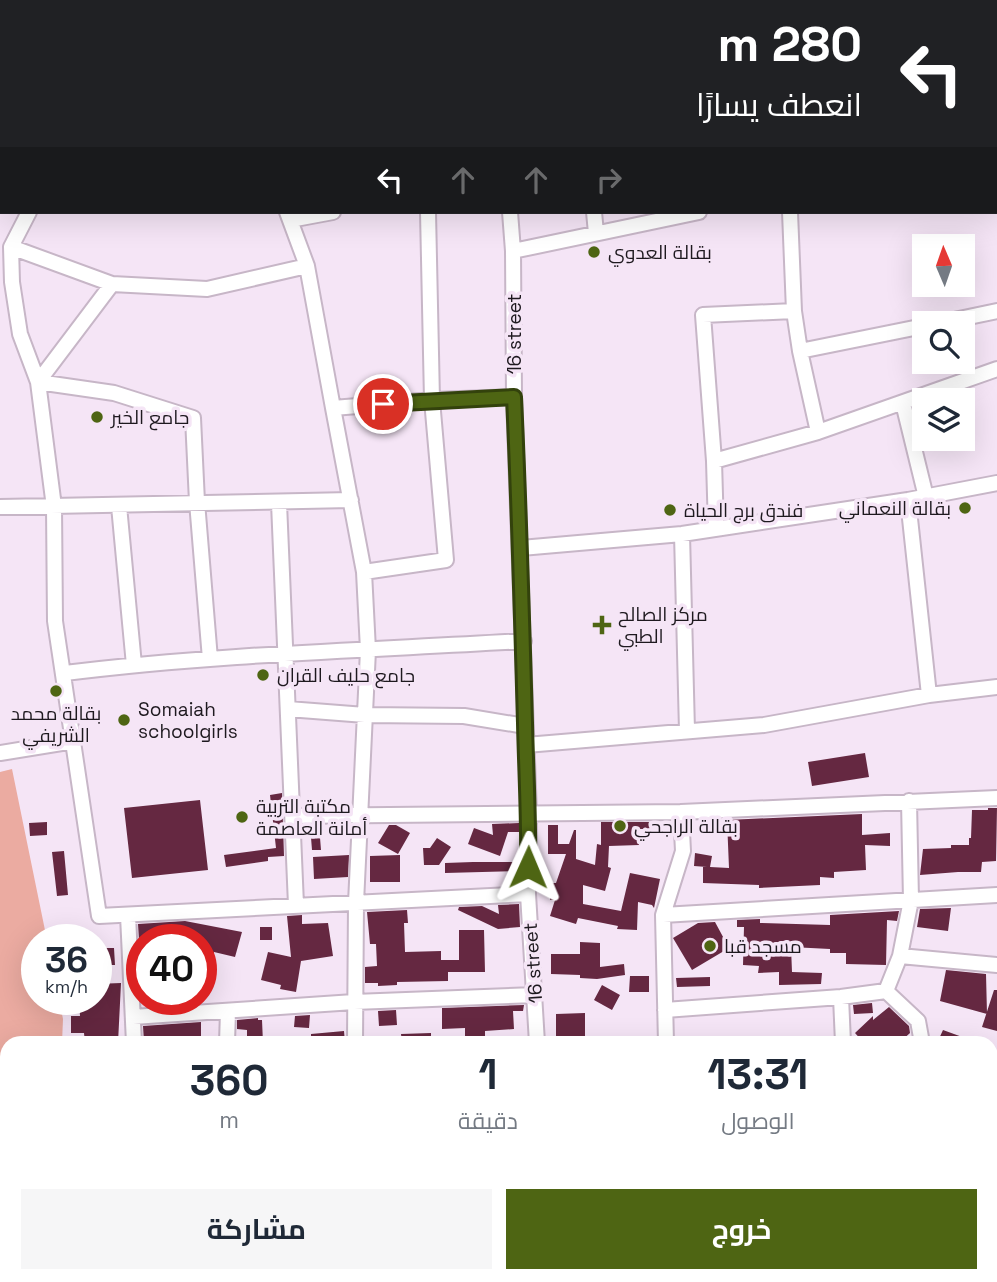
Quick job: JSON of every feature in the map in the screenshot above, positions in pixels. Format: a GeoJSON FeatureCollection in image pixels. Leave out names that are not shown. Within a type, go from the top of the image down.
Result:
{"type":"FeatureCollection","features":[{"type":"Feature","properties":{"kind":"street"},"geometry":{"type":"LineString","coordinates":[[28,214],[11,247],[12,282],[20,334],[37,382],[54,507],[55,621],[65,673],[99,916],[528,894]]}},
{"type":"Feature","properties":{"kind":"street"},"geometry":{"type":"LineString","coordinates":[[310,214],[288,216],[307,267],[364,572],[368,650],[356,903],[355,1036]]}},
{"type":"Feature","properties":{"kind":"street"},"geometry":{"type":"LineString","coordinates":[[364,572],[446,560],[432,400],[428,214]]}},
{"type":"Feature","properties":{"kind":"street","name":"16 street"},"geometry":{"type":"LineString","coordinates":[[510,214],[529,815],[528,894],[537,1036]]}},
{"type":"Feature","properties":{"kind":"street"},"geometry":{"type":"LineString","coordinates":[[594,214],[596,233]]}},
{"type":"Feature","properties":{"kind":"street"},"geometry":{"type":"LineString","coordinates":[[513,251],[596,233],[633,219],[680,214]]}},
{"type":"Feature","properties":{"kind":"street"},"geometry":{"type":"LineString","coordinates":[[790,214],[794,311],[818,432]]}},
{"type":"Feature","properties":{"kind":"street"},"geometry":{"type":"LineString","coordinates":[[11,247],[112,284],[207,289],[307,267]]}},
{"type":"Feature","properties":{"kind":"street"},"geometry":{"type":"LineString","coordinates":[[37,382],[112,284]]}},
{"type":"Feature","properties":{"kind":"street"},"geometry":{"type":"LineString","coordinates":[[716,529],[714,461],[702,314],[794,311]]}},
{"type":"Feature","properties":{"kind":"street"},"geometry":{"type":"LineString","coordinates":[[975,316],[997,311]]}},
{"type":"Feature","properties":{"kind":"street"},"geometry":{"type":"LineString","coordinates":[[800,351],[912,328]]}},
{"type":"Feature","properties":{"kind":"street"},"geometry":{"type":"LineString","coordinates":[[714,461],[818,432],[997,369]]}},
{"type":"Feature","properties":{"kind":"street"},"geometry":{"type":"LineString","coordinates":[[37,382],[114,393],[193,418],[210,659]]}},
{"type":"Feature","properties":{"kind":"street"},"geometry":{"type":"LineString","coordinates":[[333,408],[514,397]]}},
{"type":"Feature","properties":{"kind":"street"},"geometry":{"type":"LineString","coordinates":[[902,403],[926,497]]}},
{"type":"Feature","properties":{"kind":"street"},"geometry":{"type":"LineString","coordinates":[[521,548],[682,534],[908,500],[997,483]]}},
{"type":"Feature","properties":{"kind":"street"},"geometry":{"type":"LineString","coordinates":[[0,507],[197,502],[279,503],[351,499]]}},
{"type":"Feature","properties":{"kind":"street"},"geometry":{"type":"LineString","coordinates":[[908,500],[929,695]]}},
{"type":"Feature","properties":{"kind":"street"},"geometry":{"type":"LineString","coordinates":[[279,503],[296,905]]}},
{"type":"Feature","properties":{"kind":"street"},"geometry":{"type":"LineString","coordinates":[[118,506],[134,664]]}},
{"type":"Feature","properties":{"kind":"street"},"geometry":{"type":"LineString","coordinates":[[682,534],[687,731]]}},
{"type":"Feature","properties":{"kind":"street"},"geometry":{"type":"LineString","coordinates":[[65,673],[134,664],[524,641]]}},
{"type":"Feature","properties":{"kind":"street"},"geometry":{"type":"LineString","coordinates":[[526,745],[764,725],[929,695],[997,687]]}},
{"type":"Feature","properties":{"kind":"street"},"geometry":{"type":"LineString","coordinates":[[288,709],[365,715],[464,716],[525,726]]}},
{"type":"Feature","properties":{"kind":"street"},"geometry":{"type":"LineString","coordinates":[[0,753],[74,741]]}},
{"type":"Feature","properties":{"kind":"street"},"geometry":{"type":"LineString","coordinates":[[293,816],[681,812],[997,798]]}},
{"type":"Feature","properties":{"kind":"street"},"geometry":{"type":"LineString","coordinates":[[886,991],[900,956],[911,900],[909,801]]}},
{"type":"Feature","properties":{"kind":"street"},"geometry":{"type":"LineString","coordinates":[[666,1036],[663,915],[683,851],[681,812]]}},
{"type":"Feature","properties":{"kind":"street"},"geometry":{"type":"LineString","coordinates":[[663,915],[997,895]]}},
{"type":"Feature","properties":{"kind":"street"},"geometry":{"type":"LineString","coordinates":[[128,915],[134,1036]]}},
{"type":"Feature","properties":{"kind":"street"},"geometry":{"type":"LineString","coordinates":[[900,956],[997,965]]}},
{"type":"Feature","properties":{"kind":"street"},"geometry":{"type":"LineString","coordinates":[[665,1010],[841,997],[886,991]]}},
{"type":"Feature","properties":{"kind":"street"},"geometry":{"type":"LineString","coordinates":[[886,991],[918,1021],[921,1036]]}},
{"type":"Feature","properties":{"kind":"street"},"geometry":{"type":"LineString","coordinates":[[133,1017],[354,1002],[535,995]]}},
{"type":"Feature","properties":{"kind":"street"},"geometry":{"type":"LineString","coordinates":[[841,997],[843,1036]]}},
{"type":"Feature","properties":{"kind":"street"},"geometry":{"type":"LineString","coordinates":[[227,1036],[228,1012]]}},
{"type":"Feature","properties":{"kind":"shaded area"},"geometry":{"type":"Polygon","coordinates":[[[12,769],[44,924],[21,924],[21,1015],[62,1015],[62,1036],[0,1036],[0,772],[12,769]]]}},
{"type":"Feature","properties":{"kind":"building"},"geometry":{"type":"Polygon","coordinates":[[[865,753],[869,777],[812,786],[808,762],[865,753]]]}},
{"type":"Feature","properties":{"kind":"building"},"geometry":{"type":"Polygon","coordinates":[[[282,793],[284,856],[226,867],[224,855],[276,848],[270,795],[282,793]]]}},
{"type":"Feature","properties":{"kind":"building"},"geometry":{"type":"Polygon","coordinates":[[[200,800],[208,870],[132,878],[124,808],[200,800]]]}},
{"type":"Feature","properties":{"kind":"building"},"geometry":{"type":"Polygon","coordinates":[[[997,808],[996,861],[982,862],[981,872],[920,875],[923,849],[969,845],[972,810],[997,808]]]}},
{"type":"Feature","properties":{"kind":"building"},"geometry":{"type":"Polygon","coordinates":[[[862,814],[862,835],[890,833],[890,846],[865,845],[866,870],[834,872],[834,878],[820,877],[820,885],[759,888],[759,885],[703,883],[703,867],[707,867],[694,866],[695,853],[712,856],[710,867],[729,868],[727,820],[862,814]]]}},
{"type":"Feature","properties":{"kind":"building"},"geometry":{"type":"Polygon","coordinates":[[[47,822],[47,835],[30,836],[29,823],[47,822]]]}},
{"type":"Feature","properties":{"kind":"building"},"geometry":{"type":"Polygon","coordinates":[[[601,822],[672,822],[672,829],[639,829],[639,845],[609,846],[608,867],[611,868],[605,891],[583,885],[583,904],[621,911],[630,873],[660,879],[654,908],[652,905],[638,902],[637,930],[617,929],[618,926],[578,918],[576,924],[550,916],[555,900],[550,900],[550,883],[556,883],[566,854],[548,854],[548,825],[558,825],[558,844],[569,844],[576,830],[576,859],[595,865],[597,844],[601,845],[601,822]]]}},
{"type":"Feature","properties":{"kind":"building"},"geometry":{"type":"Polygon","coordinates":[[[519,823],[519,832],[508,832],[500,856],[468,844],[474,828],[493,835],[492,824],[519,823]]]}},
{"type":"Feature","properties":{"kind":"building"},"geometry":{"type":"Polygon","coordinates":[[[310,825],[319,825],[321,850],[312,850],[310,825]]]}},
{"type":"Feature","properties":{"kind":"building"},"geometry":{"type":"Polygon","coordinates":[[[389,825],[396,825],[410,833],[398,854],[378,843],[389,825]]]}},
{"type":"Feature","properties":{"kind":"building"},"geometry":{"type":"Polygon","coordinates":[[[437,838],[451,847],[439,865],[424,865],[423,848],[430,848],[437,838]]]}},
{"type":"Feature","properties":{"kind":"building"},"geometry":{"type":"Polygon","coordinates":[[[64,851],[68,895],[57,896],[52,852],[64,851]]]}},
{"type":"Feature","properties":{"kind":"building"},"geometry":{"type":"Polygon","coordinates":[[[349,855],[348,877],[314,879],[313,857],[349,855]]]}},
{"type":"Feature","properties":{"kind":"building"},"geometry":{"type":"Polygon","coordinates":[[[400,855],[400,882],[370,882],[370,856],[400,855]]]}},
{"type":"Feature","properties":{"kind":"building"},"geometry":{"type":"Polygon","coordinates":[[[516,862],[516,871],[445,873],[445,863],[516,862]]]}},
{"type":"Feature","properties":{"kind":"building"},"geometry":{"type":"Polygon","coordinates":[[[519,904],[520,927],[498,929],[458,910],[459,907],[482,906],[499,914],[498,905],[519,904]]]}},
{"type":"Feature","properties":{"kind":"building"},"geometry":{"type":"Polygon","coordinates":[[[951,908],[948,931],[917,927],[920,909],[951,908]]]}},
{"type":"Feature","properties":{"kind":"building"},"geometry":{"type":"Polygon","coordinates":[[[407,910],[408,923],[404,923],[405,952],[441,951],[441,960],[459,960],[459,930],[484,930],[485,972],[448,972],[448,981],[397,982],[397,985],[378,986],[378,983],[365,983],[365,967],[377,966],[376,944],[370,944],[367,912],[407,910]]]}},
{"type":"Feature","properties":{"kind":"building"},"geometry":{"type":"Polygon","coordinates":[[[899,911],[897,921],[887,920],[886,965],[846,964],[846,953],[830,953],[830,949],[791,947],[792,972],[822,973],[821,984],[779,985],[779,972],[758,973],[759,966],[743,965],[744,927],[737,927],[737,920],[760,919],[760,923],[830,925],[830,915],[899,911]]]}},
{"type":"Feature","properties":{"kind":"building"},"geometry":{"type":"Polygon","coordinates":[[[302,915],[302,924],[328,923],[333,956],[301,961],[296,992],[280,989],[281,985],[261,980],[268,952],[291,957],[287,916],[302,915]]]}},
{"type":"Feature","properties":{"kind":"building"},"geometry":{"type":"Polygon","coordinates":[[[185,921],[201,924],[138,924],[185,921]]]}},
{"type":"Feature","properties":{"kind":"building"},"geometry":{"type":"Polygon","coordinates":[[[715,922],[729,948],[692,970],[673,938],[698,923],[715,922]]]}},
{"type":"Feature","properties":{"kind":"building"},"geometry":{"type":"Polygon","coordinates":[[[217,927],[242,932],[235,957],[217,953],[217,927]]]}},
{"type":"Feature","properties":{"kind":"building"},"geometry":{"type":"Polygon","coordinates":[[[260,927],[272,927],[272,940],[260,940],[260,927]]]}},
{"type":"Feature","properties":{"kind":"building"},"geometry":{"type":"Polygon","coordinates":[[[580,942],[600,943],[600,967],[624,964],[625,975],[597,979],[580,978],[580,975],[551,974],[551,954],[580,954],[580,942]]]}},
{"type":"Feature","properties":{"kind":"building"},"geometry":{"type":"Polygon","coordinates":[[[112,948],[114,948],[115,965],[112,965],[112,948]]]}},
{"type":"Feature","properties":{"kind":"building"},"geometry":{"type":"Polygon","coordinates":[[[946,970],[986,974],[987,1014],[940,1001],[946,970]]]}},
{"type":"Feature","properties":{"kind":"building"},"geometry":{"type":"Polygon","coordinates":[[[630,976],[649,976],[649,992],[629,992],[630,976]]]}},
{"type":"Feature","properties":{"kind":"building"},"geometry":{"type":"Polygon","coordinates":[[[710,977],[710,986],[677,987],[676,978],[710,977]]]}},
{"type":"Feature","properties":{"kind":"building"},"geometry":{"type":"Polygon","coordinates":[[[112,983],[121,983],[118,1036],[84,1036],[84,1033],[71,1033],[71,1016],[112,1015],[112,983]]]}},
{"type":"Feature","properties":{"kind":"building"},"geometry":{"type":"Polygon","coordinates":[[[602,985],[620,995],[612,1010],[594,1000],[602,985]]]}},
{"type":"Feature","properties":{"kind":"building"},"geometry":{"type":"Polygon","coordinates":[[[994,990],[997,990],[997,1031],[982,1027],[994,990]]]}},
{"type":"Feature","properties":{"kind":"building"},"geometry":{"type":"Polygon","coordinates":[[[872,1003],[873,1013],[854,1014],[853,1005],[872,1003]]]}},
{"type":"Feature","properties":{"kind":"building"},"geometry":{"type":"Polygon","coordinates":[[[524,1005],[523,1011],[513,1011],[514,1029],[485,1031],[485,1036],[465,1036],[465,1028],[442,1029],[442,1008],[524,1005]]]}},
{"type":"Feature","properties":{"kind":"building"},"geometry":{"type":"Polygon","coordinates":[[[889,1007],[909,1026],[910,1033],[907,1036],[858,1036],[855,1033],[873,1016],[873,1020],[889,1007]]]}},
{"type":"Feature","properties":{"kind":"building"},"geometry":{"type":"Polygon","coordinates":[[[396,1010],[397,1025],[379,1026],[378,1011],[396,1010]]]}},
{"type":"Feature","properties":{"kind":"building"},"geometry":{"type":"Polygon","coordinates":[[[585,1013],[585,1036],[556,1036],[556,1014],[585,1013]]]}},
{"type":"Feature","properties":{"kind":"building"},"geometry":{"type":"Polygon","coordinates":[[[310,1015],[309,1028],[294,1027],[295,1016],[310,1015]]]}},
{"type":"Feature","properties":{"kind":"building"},"geometry":{"type":"Polygon","coordinates":[[[237,1020],[262,1020],[263,1036],[247,1036],[247,1030],[237,1029],[237,1020]]]}},
{"type":"Feature","properties":{"kind":"building"},"geometry":{"type":"Polygon","coordinates":[[[201,1022],[201,1036],[144,1036],[143,1026],[201,1022]]]}},
{"type":"Feature","properties":{"kind":"building"},"geometry":{"type":"Polygon","coordinates":[[[943,1030],[960,1036],[940,1036],[943,1030]]]}},
{"type":"Feature","properties":{"kind":"building"},"geometry":{"type":"Polygon","coordinates":[[[344,1031],[344,1036],[311,1036],[344,1031]]]}},
{"type":"Feature","properties":{"kind":"building"},"geometry":{"type":"Polygon","coordinates":[[[431,1033],[431,1036],[401,1036],[431,1033]]]}},
{"type":"Feature","properties":{"kind":"place","name":"بقالة العدوي"},"geometry":{"type":"Point","coordinates":[594,252]}},
{"type":"Feature","properties":{"kind":"place","name":"جامع الخير"},"geometry":{"type":"Point","coordinates":[97,417]}},
{"type":"Feature","properties":{"kind":"place","name":"بقالة النعماني"},"geometry":{"type":"Point","coordinates":[965,508]}},
{"type":"Feature","properties":{"kind":"place","name":"فندق برج الحياة"},"geometry":{"type":"Point","coordinates":[670,510]}},
{"type":"Feature","properties":{"kind":"place","name":"مركز الصالح الطبي"},"geometry":{"type":"Point","coordinates":[602,625]}},
{"type":"Feature","properties":{"kind":"place","name":"جامع حليف القران"},"geometry":{"type":"Point","coordinates":[263,675]}},
{"type":"Feature","properties":{"kind":"place","name":"بقالة محمد الشريفي"},"geometry":{"type":"Point","coordinates":[56,691]}},
{"type":"Feature","properties":{"kind":"place","name":"Somaiah schoolgirls"},"geometry":{"type":"Point","coordinates":[124,720]}},
{"type":"Feature","properties":{"kind":"place","name":"مكتبة التربية أمانة العاصمة"},"geometry":{"type":"Point","coordinates":[242,817]}},
{"type":"Feature","properties":{"kind":"place","name":"بقالة الراجحي"},"geometry":{"type":"Point","coordinates":[620,826]}},
{"type":"Feature","properties":{"kind":"place","name":"مسجد قبا"},"geometry":{"type":"Point","coordinates":[710,946]}},
{"type":"Feature","properties":{"kind":"route"},"geometry":{"type":"LineString","coordinates":[[383,404],[514,397],[529,815],[528,867]]}}]}
